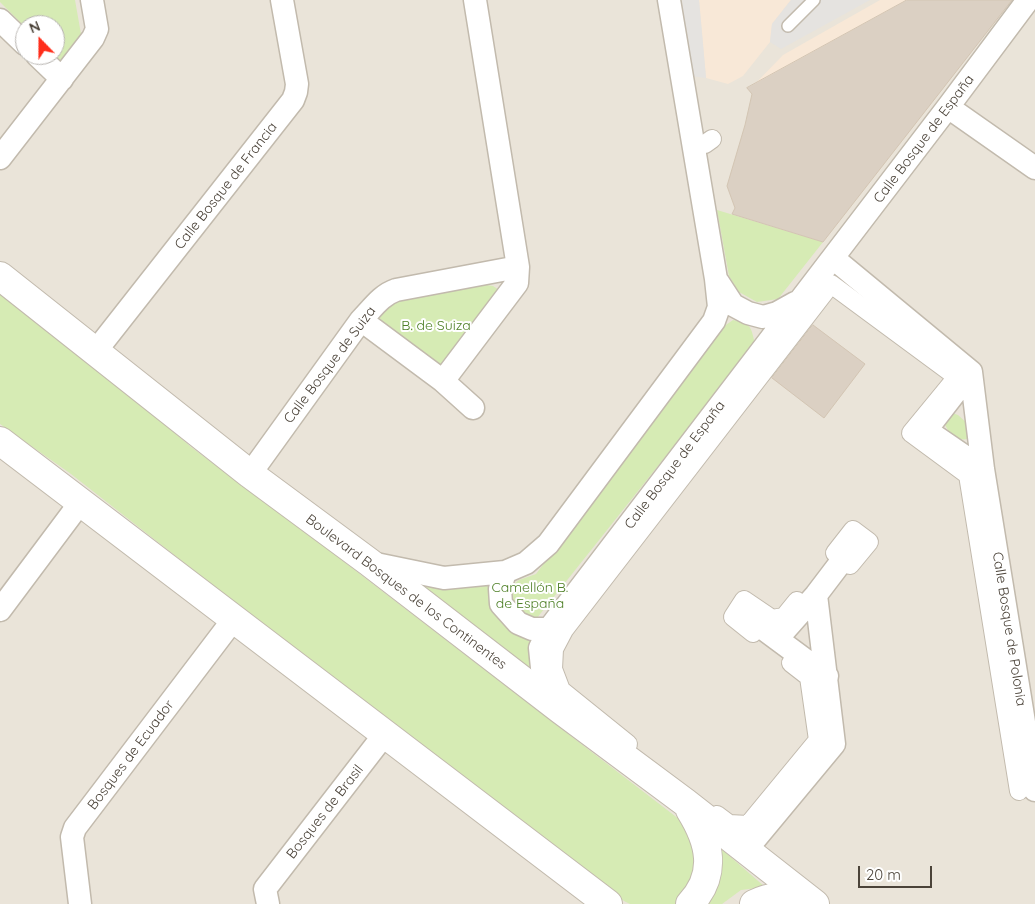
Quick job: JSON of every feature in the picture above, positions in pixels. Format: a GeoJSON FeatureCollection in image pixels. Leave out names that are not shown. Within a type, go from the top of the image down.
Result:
{"type":"FeatureCollection","features":[{"type":"Feature","properties":{"kind":"street"},"geometry":{"type":"LineString","coordinates":[[0,158],[96,34],[92,0]]}},
{"type":"Feature","properties":{"kind":"street","name":"Calle Bosque de Francia"},"geometry":{"type":"LineString","coordinates":[[95,352],[293,100],[297,84],[282,0]]}},
{"type":"Feature","properties":{"kind":"street"},"geometry":{"type":"LineString","coordinates":[[443,381],[517,283],[518,267],[475,0]]}},
{"type":"Feature","properties":{"kind":"street","name":"Calle Bosque de España"},"geometry":{"type":"LineString","coordinates":[[369,562],[444,578],[505,572],[526,563],[548,544],[714,321],[719,307],[716,279],[669,0]]}},
{"type":"Feature","properties":{"kind":"street","name":"Calle Bosque de España"},"geometry":{"type":"LineString","coordinates":[[561,710],[542,668],[540,648],[549,629],[1028,0]]}},
{"type":"Feature","properties":{"kind":"street"},"geometry":{"type":"LineString","coordinates":[[0,20],[15,34]]}},
{"type":"Feature","properties":{"kind":"street"},"geometry":{"type":"LineString","coordinates":[[47,65],[62,79]]}},
{"type":"Feature","properties":{"kind":"street"},"geometry":{"type":"LineString","coordinates":[[948,107],[1035,168]]}},
{"type":"Feature","properties":{"kind":"street"},"geometry":{"type":"LineString","coordinates":[[833,258],[971,372],[926,430],[983,469]]}},
{"type":"Feature","properties":{"kind":"street","name":"Calle Bosque de Suiza"},"geometry":{"type":"LineString","coordinates":[[250,474],[361,320],[382,297],[389,292],[518,267]]}},
{"type":"Feature","properties":{"kind":"street","name":"Boulevard Bosques de los Continentes"},"geometry":{"type":"LineString","coordinates":[[0,276],[250,474],[686,803],[810,900]]}},
{"type":"Feature","properties":{"kind":"street","name":"Calle Bosque de España"},"geometry":{"type":"LineString","coordinates":[[716,279],[733,305],[748,313],[763,317],[777,313],[800,301]]}},
{"type":"Feature","properties":{"kind":"street"},"geometry":{"type":"LineString","coordinates":[[777,639],[869,542],[853,530],[784,617],[772,619],[744,600],[733,618],[809,676],[818,740],[748,825],[729,824],[704,805],[562,690],[553,669],[554,649],[564,630],[831,284],[957,377],[911,433],[968,475],[1027,791]]}},
{"type":"Feature","properties":{"kind":"street"},"geometry":{"type":"LineString","coordinates":[[361,320],[443,381],[473,408]]}},
{"type":"Feature","properties":{"kind":"street","name":"Calle Bosque de Polonia"},"geometry":{"type":"LineString","coordinates":[[971,372],[1027,791]]}},
{"type":"Feature","properties":{"kind":"street"},"geometry":{"type":"LineString","coordinates":[[0,441],[608,904]]}},
{"type":"Feature","properties":{"kind":"street"},"geometry":{"type":"LineString","coordinates":[[0,610],[80,503]]}},
{"type":"Feature","properties":{"kind":"street"},"geometry":{"type":"LineString","coordinates":[[746,850],[834,744],[827,676],[824,591],[854,545]]}},
{"type":"Feature","properties":{"kind":"street"},"geometry":{"type":"LineString","coordinates":[[505,572],[500,590],[501,604],[518,623],[532,629],[549,629]]}},
{"type":"Feature","properties":{"kind":"street"},"geometry":{"type":"LineString","coordinates":[[746,616],[827,676]]}},
{"type":"Feature","properties":{"kind":"street","name":"Bosques de Ecuador"},"geometry":{"type":"LineString","coordinates":[[80,904],[72,837],[75,828],[233,620]]}},
{"type":"Feature","properties":{"kind":"street","name":"Bosques de Brasil"},"geometry":{"type":"LineString","coordinates":[[286,904],[267,897],[384,735]]}},
{"type":"Feature","properties":{"kind":"street"},"geometry":{"type":"LineString","coordinates":[[686,803],[696,818],[710,858],[707,875],[701,890],[690,904]]}},
{"type":"Feature","properties":{"kind":"street"},"geometry":{"type":"LineString","coordinates":[[754,904],[769,898],[785,895],[810,900]]}},
{"type":"Feature","properties":{"kind":"lane"},"geometry":{"type":"LineString","coordinates":[[788,26],[814,0]]}},
{"type":"Feature","properties":{"kind":"shaded area"},"geometry":{"type":"Polygon","coordinates":[[[0,0],[1035,0],[1035,904],[0,904],[0,0]]]}},
{"type":"Feature","properties":{"kind":"shaded area"},"geometry":{"type":"Polygon","coordinates":[[[682,0],[699,0],[706,78],[691,76],[682,0]]]}},
{"type":"Feature","properties":{"kind":"shaded area"},"geometry":{"type":"Polygon","coordinates":[[[699,0],[791,0],[772,24],[770,42],[743,76],[728,84],[706,78],[699,0]]]}},
{"type":"Feature","properties":{"kind":"shaded area"},"geometry":{"type":"Polygon","coordinates":[[[791,0],[870,0],[781,49],[770,42],[772,24],[791,0]]]}},
{"type":"Feature","properties":{"kind":"shaded area"},"geometry":{"type":"Polygon","coordinates":[[[880,0],[915,0],[748,91],[783,55],[880,0]]]}},
{"type":"Feature","properties":{"kind":"green space"},"geometry":{"type":"Polygon","coordinates":[[[0,0],[75,0],[81,34],[65,55],[65,15],[15,15],[15,17],[0,0]]]}},
{"type":"Feature","properties":{"kind":"green space"},"geometry":{"type":"Polygon","coordinates":[[[717,210],[823,242],[778,299],[757,302],[739,292],[729,276],[717,210]]]}},
{"type":"Feature","properties":{"kind":"green space","name":"B. de Suiza"},"geometry":{"type":"Polygon","coordinates":[[[481,284],[493,286],[504,293],[446,370],[381,325],[379,316],[395,298],[481,284]]]}},
{"type":"Feature","properties":{"kind":"green space"},"geometry":{"type":"Polygon","coordinates":[[[0,294],[99,367],[191,447],[330,551],[688,826],[701,856],[682,904],[630,904],[624,901],[298,652],[71,474],[0,424],[0,294]]]}},
{"type":"Feature","properties":{"kind":"green space","name":"Camellón B. de España"},"geometry":{"type":"Polygon","coordinates":[[[733,320],[749,327],[755,344],[537,618],[526,619],[510,603],[511,586],[519,580],[536,574],[723,327],[733,320]]]}},
{"type":"Feature","properties":{"kind":"green space"},"geometry":{"type":"Polygon","coordinates":[[[952,413],[958,415],[970,426],[971,438],[962,439],[951,434],[944,422],[952,413]]]}},
{"type":"Feature","properties":{"kind":"green space"},"geometry":{"type":"Polygon","coordinates":[[[389,570],[489,582],[536,634],[533,672],[389,570]]]}},
{"type":"Feature","properties":{"kind":"green space"},"geometry":{"type":"Polygon","coordinates":[[[718,846],[765,887],[741,890],[722,904],[704,904],[718,846]]]}},
{"type":"Feature","properties":{"kind":"building"},"geometry":{"type":"Polygon","coordinates":[[[907,0],[1012,0],[823,242],[732,214],[735,208],[727,186],[752,94],[747,88],[907,0]]]}},
{"type":"Feature","properties":{"kind":"building"},"geometry":{"type":"Polygon","coordinates":[[[813,325],[865,364],[824,418],[772,378],[813,325]]]}}]}
